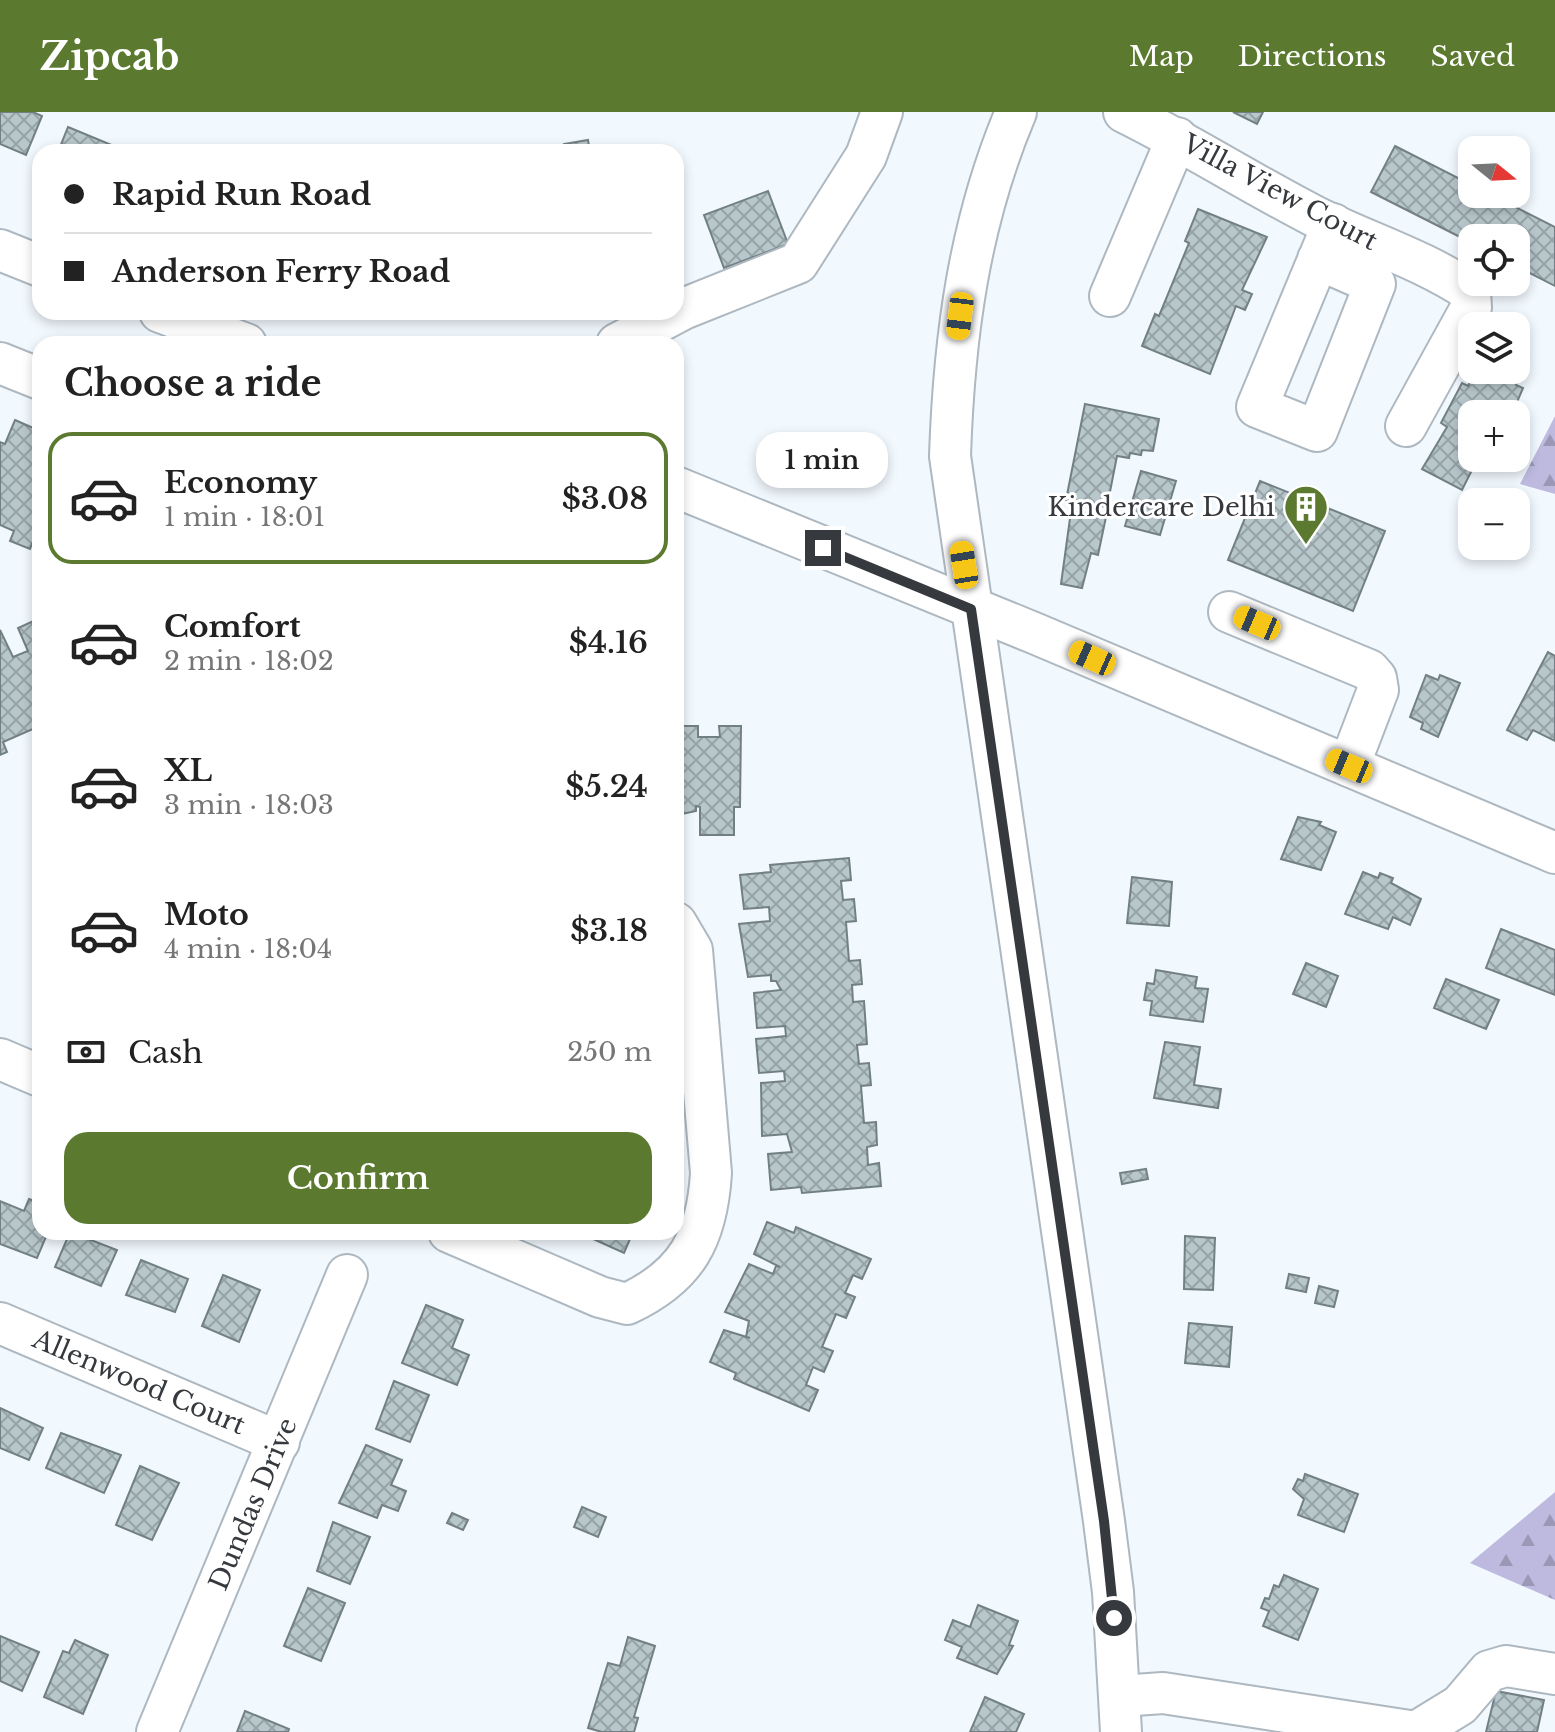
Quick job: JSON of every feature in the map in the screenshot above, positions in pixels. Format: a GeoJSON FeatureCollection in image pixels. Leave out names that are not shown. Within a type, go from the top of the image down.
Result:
{"type":"FeatureCollection","features":[{"type":"Feature","properties":{"kind":"street"},"geometry":{"type":"LineString","coordinates":[[684,309],[798,263],[866,156],[882,112]]}},
{"type":"Feature","properties":{"kind":"street"},"geometry":{"type":"LineString","coordinates":[[1016,112],[979,219],[964,287],[953,373],[950,456],[1104,1521],[1120,1714],[1163,1693],[1416,1732],[1460,1705],[1489,1671],[1506,1666],[1555,1674]]}},
{"type":"Feature","properties":{"kind":"street","name":"Villa View Court"},"geometry":{"type":"LineString","coordinates":[[1124,112],[1177,138],[1326,242],[1445,275],[1470,291],[1471,308],[1406,426]]}},
{"type":"Feature","properties":{"kind":"street"},"geometry":{"type":"LineString","coordinates":[[1110,296],[1177,138]]}},
{"type":"Feature","properties":{"kind":"street"},"geometry":{"type":"LineString","coordinates":[[0,250],[32,263]]}},
{"type":"Feature","properties":{"kind":"street"},"geometry":{"type":"LineString","coordinates":[[182,320],[224,336]]}},
{"type":"Feature","properties":{"kind":"street"},"geometry":{"type":"LineString","coordinates":[[632,336],[662,320]]}},
{"type":"Feature","properties":{"kind":"street"},"geometry":{"type":"LineString","coordinates":[[0,363],[32,376]]}},
{"type":"Feature","properties":{"kind":"street"},"geometry":{"type":"LineString","coordinates":[[684,490],[1034,633],[1555,853]]}},
{"type":"Feature","properties":{"kind":"street"},"geometry":{"type":"LineString","coordinates":[[1229,612],[1369,670],[1376,678],[1378,690],[1349,766]]}},
{"type":"Feature","properties":{"kind":"street"},"geometry":{"type":"LineString","coordinates":[[468,1240],[600,1297],[627,1304],[675,1276],[691,1253],[710,1201],[711,1173],[692,950],[684,936]]}},
{"type":"Feature","properties":{"kind":"street"},"geometry":{"type":"LineString","coordinates":[[0,1059],[32,1073]]}},
{"type":"Feature","properties":{"kind":"street","name":"Dundas Drive"},"geometry":{"type":"LineString","coordinates":[[157,1732],[347,1275]]}},
{"type":"Feature","properties":{"kind":"street","name":"Allenwood Court"},"geometry":{"type":"LineString","coordinates":[[0,1323],[279,1442]]}},
{"type":"Feature","properties":{"kind":"green space"},"geometry":{"type":"Polygon","coordinates":[[[1555,416],[1555,494],[1520,484],[1526,472],[1530,472],[1530,465],[1555,416]]]}},
{"type":"Feature","properties":{"kind":"green space"},"geometry":{"type":"Polygon","coordinates":[[[1555,1492],[1555,1600],[1470,1563],[1555,1492]]]}},
{"type":"Feature","properties":{"kind":"building"},"geometry":{"type":"Polygon","coordinates":[[[0,112],[33,112],[42,116],[26,155],[0,144],[0,112]]]}},
{"type":"Feature","properties":{"kind":"building"},"geometry":{"type":"Polygon","coordinates":[[[1233,112],[1263,112],[1257,124],[1233,112]]]}},
{"type":"Feature","properties":{"kind":"building"},"geometry":{"type":"Polygon","coordinates":[[[68,127],[109,144],[61,144],[68,127]]]}},
{"type":"Feature","properties":{"kind":"building"},"geometry":{"type":"Polygon","coordinates":[[[588,140],[589,144],[564,144],[588,140]]]}},
{"type":"Feature","properties":{"kind":"building"},"geometry":{"type":"Polygon","coordinates":[[[1395,146],[1458,178],[1458,208],[1518,208],[1555,227],[1555,286],[1530,273],[1530,224],[1458,224],[1458,236],[1371,192],[1395,146]]]}},
{"type":"Feature","properties":{"kind":"building"},"geometry":{"type":"Polygon","coordinates":[[[768,191],[788,244],[724,268],[704,215],[768,191]]]}},
{"type":"Feature","properties":{"kind":"building"},"geometry":{"type":"Polygon","coordinates":[[[1198,209],[1267,237],[1242,290],[1252,294],[1245,310],[1236,306],[1210,374],[1142,346],[1155,314],[1159,316],[1189,243],[1185,241],[1198,209]]]}},
{"type":"Feature","properties":{"kind":"building"},"geometry":{"type":"Polygon","coordinates":[[[1461,384],[1516,384],[1523,388],[1518,400],[1458,400],[1458,472],[1471,472],[1463,488],[1458,488],[1422,469],[1447,427],[1441,423],[1461,384]]]}},
{"type":"Feature","properties":{"kind":"building"},"geometry":{"type":"Polygon","coordinates":[[[1085,404],[1159,419],[1153,451],[1142,450],[1141,455],[1130,453],[1129,458],[1117,456],[1107,507],[1066,500],[1085,404]]]}},
{"type":"Feature","properties":{"kind":"building"},"geometry":{"type":"Polygon","coordinates":[[[15,420],[32,427],[30,549],[10,541],[14,531],[0,525],[0,442],[5,444],[15,420]]]}},
{"type":"Feature","properties":{"kind":"building"},"geometry":{"type":"Polygon","coordinates":[[[1141,471],[1176,481],[1160,535],[1125,526],[1141,471]]]}},
{"type":"Feature","properties":{"kind":"building","name":"Kindercare Delhi"},"geometry":{"type":"Polygon","coordinates":[[[1260,481],[1385,531],[1353,611],[1228,560],[1260,481]]]}},
{"type":"Feature","properties":{"kind":"building"},"geometry":{"type":"Polygon","coordinates":[[[1071,511],[1106,517],[1098,555],[1091,553],[1082,588],[1061,584],[1071,511]]]}},
{"type":"Feature","properties":{"kind":"building"},"geometry":{"type":"Polygon","coordinates":[[[32,622],[32,729],[3,742],[7,752],[0,755],[0,630],[13,657],[28,651],[18,628],[32,622]]]}},
{"type":"Feature","properties":{"kind":"building"},"geometry":{"type":"Polygon","coordinates":[[[1548,652],[1555,656],[1555,741],[1533,730],[1527,740],[1507,730],[1548,652]]]}},
{"type":"Feature","properties":{"kind":"building"},"geometry":{"type":"Polygon","coordinates":[[[1426,675],[1438,680],[1440,675],[1460,683],[1438,737],[1421,729],[1423,723],[1410,717],[1426,675]]]}},
{"type":"Feature","properties":{"kind":"building"},"geometry":{"type":"Polygon","coordinates":[[[684,726],[698,726],[698,737],[720,737],[719,726],[741,726],[740,807],[734,807],[734,835],[700,835],[700,807],[696,806],[696,811],[684,814],[684,726]]]}},
{"type":"Feature","properties":{"kind":"building"},"geometry":{"type":"Polygon","coordinates":[[[1298,817],[1321,822],[1319,825],[1336,832],[1321,870],[1281,859],[1298,817]]]}},
{"type":"Feature","properties":{"kind":"building"},"geometry":{"type":"Polygon","coordinates":[[[849,858],[851,880],[841,881],[843,900],[854,899],[856,921],[846,922],[849,961],[860,960],[862,984],[852,985],[853,1002],[864,1001],[867,1044],[857,1045],[859,1064],[869,1063],[871,1085],[861,1086],[864,1123],[876,1122],[877,1145],[867,1147],[868,1165],[879,1163],[881,1186],[802,1193],[801,1187],[771,1190],[768,1154],[792,1152],[787,1134],[762,1136],[761,1083],[785,1081],[784,1071],[759,1073],[756,1039],[786,1036],[785,1026],[757,1028],[754,993],[781,990],[776,981],[771,981],[771,975],[748,977],[739,924],[770,921],[769,907],[744,909],[740,875],[771,872],[770,865],[849,858]]]}},
{"type":"Feature","properties":{"kind":"building"},"geometry":{"type":"Polygon","coordinates":[[[1363,872],[1378,878],[1380,873],[1393,878],[1391,883],[1421,899],[1410,925],[1393,917],[1388,929],[1345,914],[1363,872]]]}},
{"type":"Feature","properties":{"kind":"building"},"geometry":{"type":"Polygon","coordinates":[[[1132,877],[1172,882],[1169,926],[1127,923],[1132,877]]]}},
{"type":"Feature","properties":{"kind":"building"},"geometry":{"type":"Polygon","coordinates":[[[1501,929],[1555,950],[1555,995],[1486,968],[1501,929]]]}},
{"type":"Feature","properties":{"kind":"building"},"geometry":{"type":"Polygon","coordinates":[[[1306,963],[1338,976],[1326,1007],[1293,994],[1306,963]]]}},
{"type":"Feature","properties":{"kind":"building"},"geometry":{"type":"Polygon","coordinates":[[[1156,970],[1197,977],[1195,988],[1208,989],[1203,1022],[1150,1015],[1152,1001],[1144,1000],[1147,983],[1154,984],[1156,970]]]}},
{"type":"Feature","properties":{"kind":"building"},"geometry":{"type":"Polygon","coordinates":[[[1446,979],[1499,1000],[1486,1029],[1434,1008],[1446,979]]]}},
{"type":"Feature","properties":{"kind":"building"},"geometry":{"type":"Polygon","coordinates":[[[1165,1042],[1200,1047],[1194,1085],[1221,1089],[1218,1108],[1154,1098],[1165,1042]]]}},
{"type":"Feature","properties":{"kind":"building"},"geometry":{"type":"Polygon","coordinates":[[[1146,1169],[1148,1179],[1122,1184],[1120,1173],[1146,1169]]]}},
{"type":"Feature","properties":{"kind":"building"},"geometry":{"type":"Polygon","coordinates":[[[29,1199],[32,1200],[32,1240],[45,1240],[37,1258],[0,1244],[0,1201],[24,1211],[29,1199]]]}},
{"type":"Feature","properties":{"kind":"building"},"geometry":{"type":"Polygon","coordinates":[[[767,1222],[794,1233],[796,1227],[871,1259],[862,1279],[853,1275],[845,1293],[855,1297],[846,1318],[836,1314],[822,1347],[833,1351],[824,1372],[813,1367],[806,1385],[818,1390],[809,1411],[734,1379],[736,1373],[710,1362],[724,1330],[746,1337],[749,1321],[725,1312],[749,1264],[773,1274],[776,1266],[780,1267],[754,1254],[767,1222]]]}},
{"type":"Feature","properties":{"kind":"building"},"geometry":{"type":"Polygon","coordinates":[[[1185,1236],[1215,1238],[1213,1290],[1184,1289],[1185,1236]]]}},
{"type":"Feature","properties":{"kind":"building"},"geometry":{"type":"Polygon","coordinates":[[[67,1240],[91,1240],[117,1250],[101,1286],[55,1267],[67,1240]]]}},
{"type":"Feature","properties":{"kind":"building"},"geometry":{"type":"Polygon","coordinates":[[[595,1240],[630,1240],[624,1253],[595,1240]]]}},
{"type":"Feature","properties":{"kind":"building"},"geometry":{"type":"Polygon","coordinates":[[[141,1260],[188,1279],[175,1312],[126,1295],[141,1260]]]}},
{"type":"Feature","properties":{"kind":"building"},"geometry":{"type":"Polygon","coordinates":[[[1289,1274],[1309,1278],[1306,1292],[1286,1288],[1289,1274]]]}},
{"type":"Feature","properties":{"kind":"building"},"geometry":{"type":"Polygon","coordinates":[[[223,1275],[260,1290],[239,1342],[202,1326],[223,1275]]]}},
{"type":"Feature","properties":{"kind":"building"},"geometry":{"type":"Polygon","coordinates":[[[1319,1286],[1338,1291],[1334,1307],[1315,1303],[1319,1286]]]}},
{"type":"Feature","properties":{"kind":"building"},"geometry":{"type":"Polygon","coordinates":[[[426,1305],[463,1320],[452,1348],[469,1355],[457,1385],[402,1363],[426,1305]]]}},
{"type":"Feature","properties":{"kind":"building"},"geometry":{"type":"Polygon","coordinates":[[[1189,1323],[1232,1327],[1229,1367],[1185,1363],[1189,1323]]]}},
{"type":"Feature","properties":{"kind":"building"},"geometry":{"type":"Polygon","coordinates":[[[394,1381],[429,1395],[410,1442],[376,1429],[394,1381]]]}},
{"type":"Feature","properties":{"kind":"building"},"geometry":{"type":"Polygon","coordinates":[[[0,1408],[43,1428],[29,1460],[0,1448],[0,1408]]]}},
{"type":"Feature","properties":{"kind":"building"},"geometry":{"type":"Polygon","coordinates":[[[61,1433],[121,1455],[104,1493],[46,1468],[61,1433]]]}},
{"type":"Feature","properties":{"kind":"building"},"geometry":{"type":"Polygon","coordinates":[[[366,1445],[402,1460],[391,1485],[406,1491],[398,1511],[382,1505],[377,1518],[339,1503],[366,1445]]]}},
{"type":"Feature","properties":{"kind":"building"},"geometry":{"type":"Polygon","coordinates":[[[140,1466],[179,1483],[152,1540],[116,1525],[140,1466]]]}},
{"type":"Feature","properties":{"kind":"building"},"geometry":{"type":"Polygon","coordinates":[[[1305,1474],[1358,1494],[1344,1532],[1298,1515],[1304,1499],[1293,1489],[1298,1479],[1303,1481],[1305,1474]]]}},
{"type":"Feature","properties":{"kind":"building"},"geometry":{"type":"Polygon","coordinates":[[[582,1507],[606,1517],[598,1537],[574,1527],[582,1507]]]}},
{"type":"Feature","properties":{"kind":"building"},"geometry":{"type":"Polygon","coordinates":[[[452,1513],[468,1520],[463,1530],[447,1523],[452,1513]]]}},
{"type":"Feature","properties":{"kind":"building"},"geometry":{"type":"Polygon","coordinates":[[[333,1522],[370,1537],[350,1584],[317,1571],[333,1522]]]}},
{"type":"Feature","properties":{"kind":"building"},"geometry":{"type":"Polygon","coordinates":[[[1284,1575],[1318,1589],[1298,1640],[1263,1626],[1269,1611],[1261,1608],[1265,1598],[1269,1599],[1274,1585],[1279,1587],[1284,1575]]]}},
{"type":"Feature","properties":{"kind":"building"},"geometry":{"type":"Polygon","coordinates":[[[308,1588],[345,1603],[321,1661],[284,1646],[308,1588]]]}},
{"type":"Feature","properties":{"kind":"building"},"geometry":{"type":"Polygon","coordinates":[[[978,1605],[1018,1621],[1009,1645],[1013,1646],[997,1674],[957,1658],[962,1647],[945,1640],[953,1620],[970,1627],[978,1605]]]}},
{"type":"Feature","properties":{"kind":"building"},"geometry":{"type":"Polygon","coordinates":[[[0,1636],[39,1652],[22,1691],[0,1681],[0,1636]]]}},
{"type":"Feature","properties":{"kind":"building"},"geometry":{"type":"Polygon","coordinates":[[[628,1637],[655,1646],[634,1717],[638,1718],[634,1732],[602,1732],[588,1728],[608,1663],[620,1666],[628,1637]]]}},
{"type":"Feature","properties":{"kind":"building"},"geometry":{"type":"Polygon","coordinates":[[[75,1640],[108,1655],[83,1714],[44,1697],[63,1651],[69,1653],[75,1640]]]}},
{"type":"Feature","properties":{"kind":"building"},"geometry":{"type":"Polygon","coordinates":[[[1496,1691],[1544,1700],[1537,1732],[1486,1732],[1496,1691]]]}},
{"type":"Feature","properties":{"kind":"building"},"geometry":{"type":"Polygon","coordinates":[[[985,1697],[1024,1714],[1016,1732],[970,1732],[985,1697]]]}},
{"type":"Feature","properties":{"kind":"building"},"geometry":{"type":"Polygon","coordinates":[[[245,1711],[289,1729],[288,1732],[237,1732],[245,1711]]]}},
{"type":"Feature","properties":{"kind":"place","name":"Kindercare Delhi"},"geometry":{"type":"Point","coordinates":[1306,546]}},
{"type":"Feature","properties":{"kind":"route"},"geometry":{"type":"LineString","coordinates":[[823,548],[971,609],[1104,1521],[1114,1618]]}}]}
